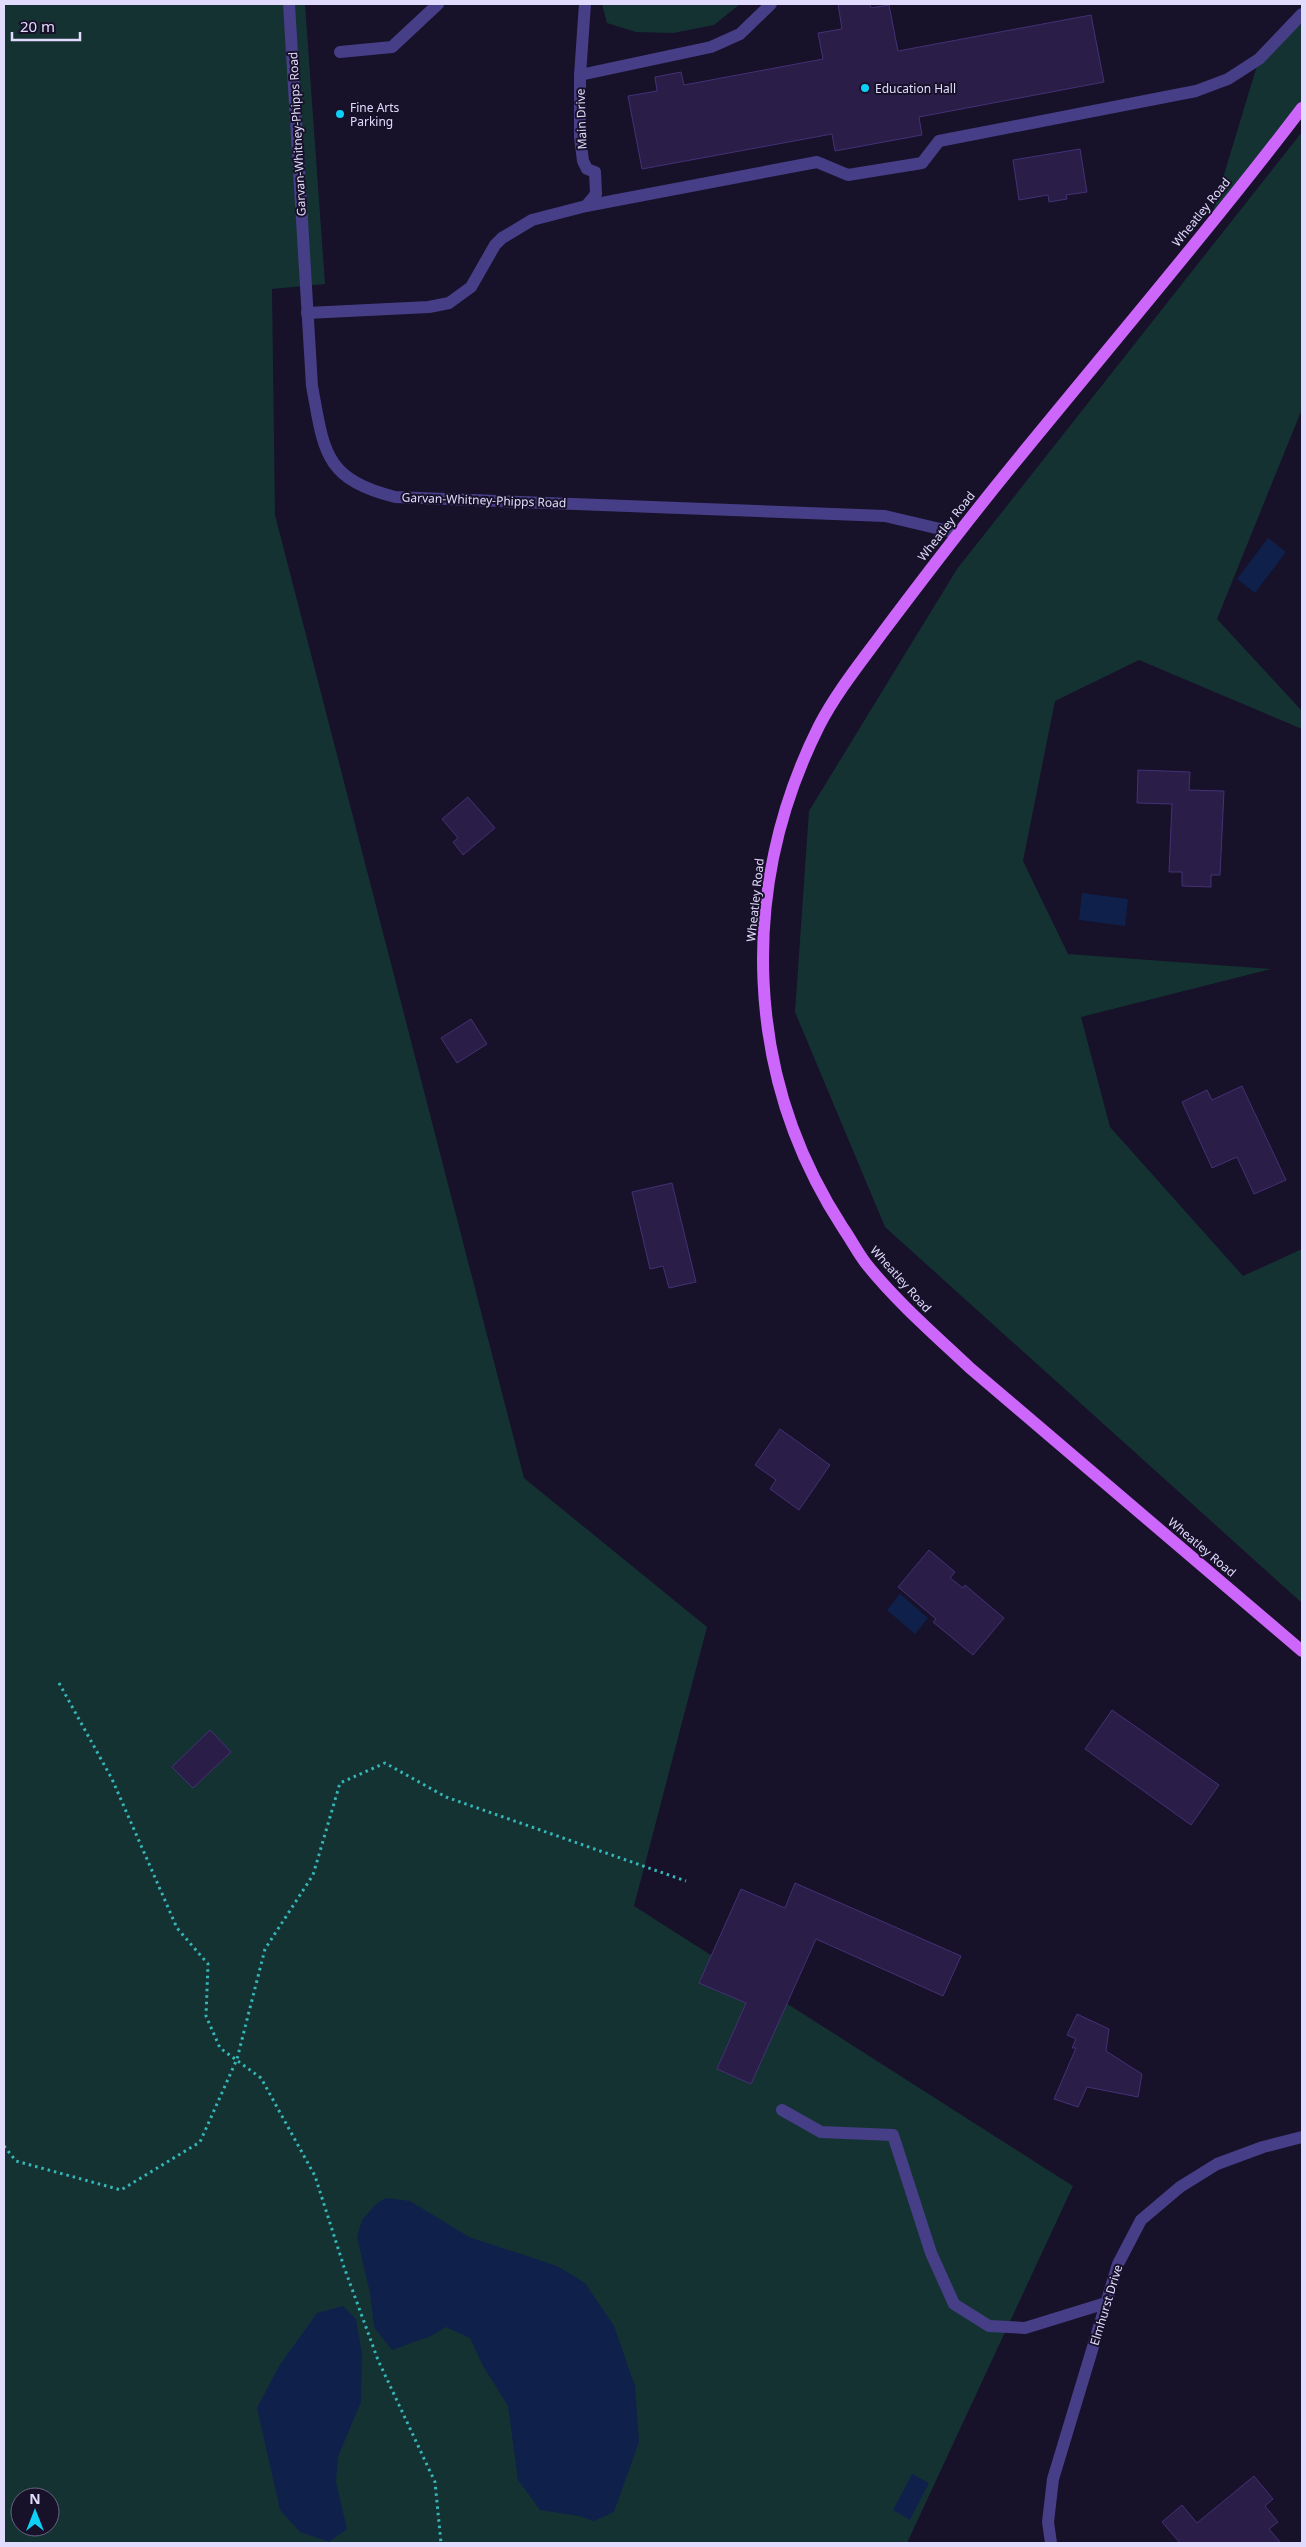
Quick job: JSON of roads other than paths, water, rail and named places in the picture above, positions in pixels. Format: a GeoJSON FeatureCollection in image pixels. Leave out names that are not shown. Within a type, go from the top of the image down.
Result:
{"type":"FeatureCollection","features":[{"type":"Feature","properties":{"kind":"main road","name":"Wheatley Road"},"geometry":{"type":"LineString","coordinates":[[1302,108],[957,533],[857,667],[820,724],[801,770],[790,790],[775,847],[766,909],[763,975],[769,1040],[785,1108],[799,1147],[825,1199],[868,1266],[922,1323],[970,1368],[1302,1651]]}},
{"type":"Feature","properties":{"kind":"street","name":"Garvan-Whitney-Phipps Road"},"geometry":{"type":"LineString","coordinates":[[289,4],[312,386],[323,445],[328,457],[347,478],[375,492],[395,497],[886,516],[957,533]]}},
{"type":"Feature","properties":{"kind":"street"},"geometry":{"type":"LineString","coordinates":[[340,52],[392,47],[438,4]]}},
{"type":"Feature","properties":{"kind":"street","name":"Main Drive"},"geometry":{"type":"LineString","coordinates":[[584,4],[580,75],[580,137],[583,161],[587,169],[595,172],[596,194],[586,206]]}},
{"type":"Feature","properties":{"kind":"street"},"geometry":{"type":"LineString","coordinates":[[580,75],[711,47],[740,34],[772,4]]}},
{"type":"Feature","properties":{"kind":"street"},"geometry":{"type":"LineString","coordinates":[[307,313],[429,308],[449,303],[471,287],[495,245],[502,238],[532,220],[586,206],[817,162],[848,175],[922,163],[938,141],[1196,91],[1228,80],[1259,59],[1302,14]]}},
{"type":"Feature","properties":{"kind":"street"},"geometry":{"type":"LineString","coordinates":[[782,2110],[821,2132],[893,2136],[931,2253],[954,2304],[988,2326],[1026,2328],[1106,2303]]}},
{"type":"Feature","properties":{"kind":"street","name":"Elmhurst Drive"},"geometry":{"type":"LineString","coordinates":[[1051,2543],[1048,2522],[1053,2478],[1118,2264],[1141,2220],[1174,2192],[1217,2164],[1263,2147],[1302,2137]]}},
{"type":"Feature","properties":{"kind":"water"},"geometry":{"type":"Polygon","coordinates":[[[1268,538],[1286,552],[1255,593],[1237,579],[1268,538]]]}},
{"type":"Feature","properties":{"kind":"water"},"geometry":{"type":"Polygon","coordinates":[[[1082,893],[1128,899],[1125,926],[1079,920],[1082,893]]]}},
{"type":"Feature","properties":{"kind":"water"},"geometry":{"type":"Polygon","coordinates":[[[900,1594],[928,1618],[915,1634],[887,1610],[900,1594]]]}},
{"type":"Feature","properties":{"kind":"water"},"geometry":{"type":"Polygon","coordinates":[[[386,2198],[410,2201],[469,2237],[557,2266],[585,2283],[614,2326],[635,2386],[639,2442],[614,2512],[594,2521],[579,2516],[540,2510],[518,2480],[508,2406],[483,2366],[470,2338],[446,2327],[431,2336],[392,2350],[374,2327],[370,2293],[357,2237],[362,2220],[376,2204],[386,2198]]]}},
{"type":"Feature","properties":{"kind":"water"},"geometry":{"type":"Polygon","coordinates":[[[343,2306],[356,2319],[362,2354],[361,2402],[338,2457],[336,2482],[347,2529],[329,2542],[300,2532],[280,2510],[257,2408],[279,2366],[317,2313],[343,2306]]]}},
{"type":"Feature","properties":{"kind":"water"},"geometry":{"type":"Polygon","coordinates":[[[912,2474],[929,2483],[910,2520],[893,2510],[912,2474]]]}},
{"type":"Feature","properties":{"kind":"place","name":"Education Hall"},"geometry":{"type":"Point","coordinates":[865,88]}},
{"type":"Feature","properties":{"kind":"place","name":"Fine Arts Parking"},"geometry":{"type":"Point","coordinates":[340,114]}}]}
